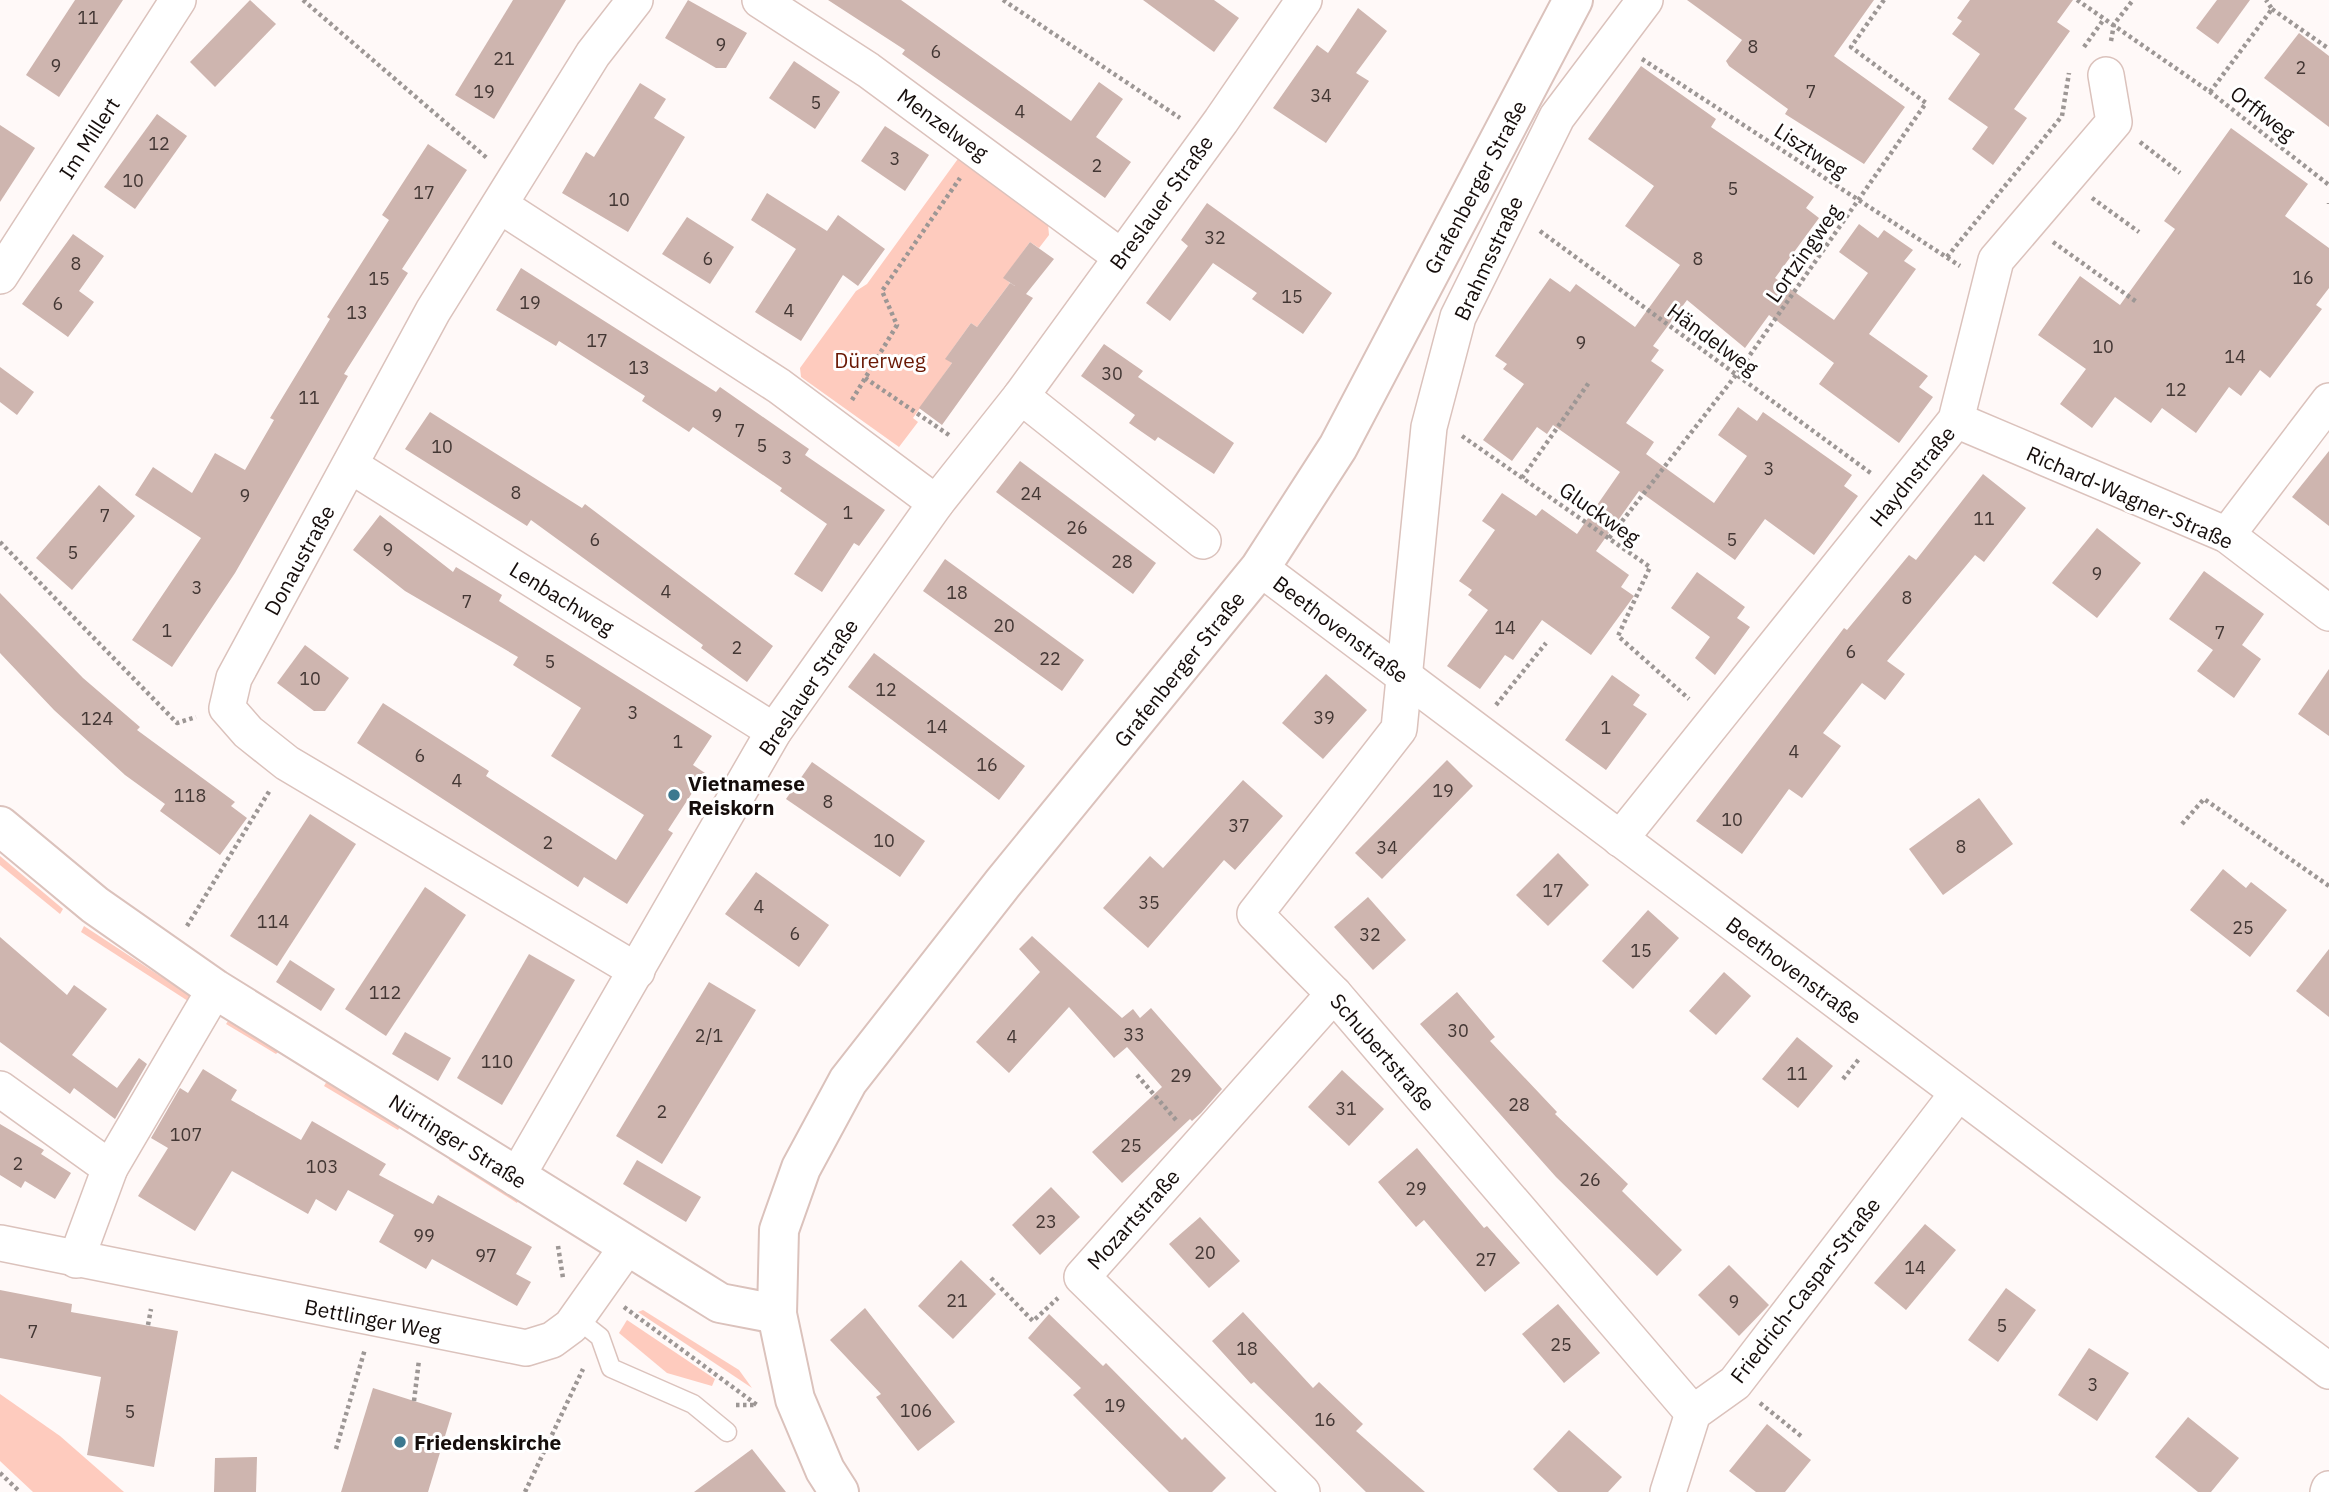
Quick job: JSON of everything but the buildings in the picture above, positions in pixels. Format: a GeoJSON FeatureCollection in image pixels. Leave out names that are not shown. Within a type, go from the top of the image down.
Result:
{"type":"FeatureCollection","features":[{"type":"Feature","properties":{"kind":"main road","name":"Grafenberger Straße"},"geometry":{"type":"LineString","coordinates":[[777,1314],[779,1230],[801,1168],[848,1081],[1003,883],[1260,568],[1338,447],[1573,0]]}},
{"type":"Feature","properties":{"kind":"main road","name":"Nürtinger Straße"},"geometry":{"type":"LineString","coordinates":[[0,826],[95,905],[215,989],[720,1303],[777,1314]]}},
{"type":"Feature","properties":{"kind":"main road"},"geometry":{"type":"LineString","coordinates":[[777,1314],[794,1399],[825,1470],[839,1492]]}},
{"type":"Feature","properties":{"kind":"street","name":"Im Millert"},"geometry":{"type":"LineString","coordinates":[[0,276],[178,0]]}},
{"type":"Feature","properties":{"kind":"street","name":"Donaustraße"},"geometry":{"type":"LineString","coordinates":[[227,708],[234,678],[433,311],[593,54],[635,0]]}},
{"type":"Feature","properties":{"kind":"street","name":"Menzelweg"},"geometry":{"type":"LineString","coordinates":[[760,0],[868,70],[1120,256]]}},
{"type":"Feature","properties":{"kind":"street","name":"Brahmsstraße"},"geometry":{"type":"LineString","coordinates":[[1403,675],[1432,415],[1458,317],[1557,117],[1645,0]]}},
{"type":"Feature","properties":{"kind":"street","name":"Breslauer Straße"},"geometry":{"type":"LineString","coordinates":[[516,1178],[638,971],[774,731],[936,503],[1021,396],[1208,136],[1298,2]]}},
{"type":"Feature","properties":{"kind":"street"},"geometry":{"type":"LineString","coordinates":[[2106,75],[2115,122]]}},
{"type":"Feature","properties":{"kind":"street","name":"Haydnstraße"},"geometry":{"type":"LineString","coordinates":[[1620,839],[1956,420],[1996,260],[2115,122]]}},
{"type":"Feature","properties":{"kind":"street"},"geometry":{"type":"LineString","coordinates":[[508,194],[779,386],[936,503]]}},
{"type":"Feature","properties":{"kind":"street"},"geometry":{"type":"LineString","coordinates":[[1021,396],[1203,541]]}},
{"type":"Feature","properties":{"kind":"street"},"geometry":{"type":"LineString","coordinates":[[2227,535],[2329,401]]}},
{"type":"Feature","properties":{"kind":"street","name":"Richard-Wagner-Straße"},"geometry":{"type":"LineString","coordinates":[[1956,420],[2227,535],[2329,613]]}},
{"type":"Feature","properties":{"kind":"street","name":"Lenbachweg"},"geometry":{"type":"LineString","coordinates":[[350,465],[774,731]]}},
{"type":"Feature","properties":{"kind":"street","name":"Beethovenstraße"},"geometry":{"type":"LineString","coordinates":[[1260,568],[2329,1371]]}},
{"type":"Feature","properties":{"kind":"street","name":"Schubertstraße"},"geometry":{"type":"LineString","coordinates":[[1403,675],[1399,729],[1255,914],[1334,994],[1693,1413]]}},
{"type":"Feature","properties":{"kind":"street"},"geometry":{"type":"LineString","coordinates":[[227,708],[248,732],[287,763],[638,971]]}},
{"type":"Feature","properties":{"kind":"street"},"geometry":{"type":"LineString","coordinates":[[76,1260],[110,1168],[215,989]]}},
{"type":"Feature","properties":{"kind":"street","name":"Mozartstraße"},"geometry":{"type":"LineString","coordinates":[[1302,1492],[1082,1277],[1334,994]]}},
{"type":"Feature","properties":{"kind":"street"},"geometry":{"type":"LineString","coordinates":[[0,1089],[110,1168]]}},
{"type":"Feature","properties":{"kind":"street","name":"Friedrich-Caspar-Straße"},"geometry":{"type":"LineString","coordinates":[[1693,1413],[1735,1383],[1958,1093]]}},
{"type":"Feature","properties":{"kind":"street","name":"Bettlinger Weg"},"geometry":{"type":"LineString","coordinates":[[0,1243],[526,1348],[588,1328],[598,1289],[627,1247]]}},
{"type":"Feature","properties":{"kind":"street"},"geometry":{"type":"LineString","coordinates":[[1673,1490],[1693,1413]]}},
{"type":"Feature","properties":{"kind":"lane"},"geometry":{"type":"LineString","coordinates":[[588,1328],[611,1368],[693,1404],[727,1432]]}},
{"type":"Feature","properties":{"kind":"path"},"geometry":{"type":"LineString","coordinates":[[303,0],[508,194]]}},
{"type":"Feature","properties":{"kind":"path"},"geometry":{"type":"LineString","coordinates":[[1003,0],[1208,136]]}},
{"type":"Feature","properties":{"kind":"path","name":"Lortzingweg"},"geometry":{"type":"LineString","coordinates":[[1609,538],[1736,375],[1926,103],[1851,47],[1884,0]]}},
{"type":"Feature","properties":{"kind":"path"},"geometry":{"type":"LineString","coordinates":[[2077,0],[2114,24],[2133,0]]}},
{"type":"Feature","properties":{"kind":"path"},"geometry":{"type":"LineString","coordinates":[[2266,0],[2272,9],[2329,48]]}},
{"type":"Feature","properties":{"kind":"path","name":"Orffweg"},"geometry":{"type":"LineString","coordinates":[[2210,92],[2272,9]]}},
{"type":"Feature","properties":{"kind":"path"},"geometry":{"type":"LineString","coordinates":[[2077,57],[2104,19]]}},
{"type":"Feature","properties":{"kind":"path","name":"Orffweg"},"geometry":{"type":"LineString","coordinates":[[2114,24],[2210,92],[2329,186]]}},
{"type":"Feature","properties":{"kind":"path","name":"Lisztweg"},"geometry":{"type":"LineString","coordinates":[[1614,41],[1990,285]]}},
{"type":"Feature","properties":{"kind":"path"},"geometry":{"type":"LineString","coordinates":[[1947,257],[2062,116],[2070,66]]}},
{"type":"Feature","properties":{"kind":"path"},"geometry":{"type":"LineString","coordinates":[[2115,122],[2180,173]]}},
{"type":"Feature","properties":{"kind":"path"},"geometry":{"type":"LineString","coordinates":[[835,427],[897,325],[883,291],[980,152]]}},
{"type":"Feature","properties":{"kind":"path"},"geometry":{"type":"LineString","coordinates":[[2066,179],[2139,232]]}},
{"type":"Feature","properties":{"kind":"path","name":"Händelweg"},"geometry":{"type":"LineString","coordinates":[[1511,210],[1898,493]]}},
{"type":"Feature","properties":{"kind":"path"},"geometry":{"type":"LineString","coordinates":[[2027,223],[2138,303]]}},
{"type":"Feature","properties":{"kind":"path"},"geometry":{"type":"LineString","coordinates":[[865,378],[976,453]]}},
{"type":"Feature","properties":{"kind":"path"},"geometry":{"type":"LineString","coordinates":[[1522,478],[1590,381]]}},
{"type":"Feature","properties":{"kind":"path","name":"Gluckweg"},"geometry":{"type":"LineString","coordinates":[[1432,415],[1650,567],[1618,636],[1714,722]]}},
{"type":"Feature","properties":{"kind":"path"},"geometry":{"type":"LineString","coordinates":[[0,542],[177,723],[227,708]]}},
{"type":"Feature","properties":{"kind":"path"},"geometry":{"type":"LineString","coordinates":[[1476,730],[1546,643]]}},
{"type":"Feature","properties":{"kind":"path"},"geometry":{"type":"LineString","coordinates":[[168,957],[287,763]]}},
{"type":"Feature","properties":{"kind":"path"},"geometry":{"type":"LineString","coordinates":[[2182,824],[2204,799],[2329,886]]}},
{"type":"Feature","properties":{"kind":"path"},"geometry":{"type":"LineString","coordinates":[[1138,1075],[1198,1146]]}},
{"type":"Feature","properties":{"kind":"path"},"geometry":{"type":"LineString","coordinates":[[991,1278],[1033,1321],[1082,1277]]}},
{"type":"Feature","properties":{"kind":"path"},"geometry":{"type":"LineString","coordinates":[[598,1289],[757,1405]]}},
{"type":"Feature","properties":{"kind":"path"},"geometry":{"type":"LineString","coordinates":[[148,1325],[150,1314]]}},
{"type":"Feature","properties":{"kind":"path"},"geometry":{"type":"LineString","coordinates":[[335,1449],[373,1319]]}},
{"type":"Feature","properties":{"kind":"path"},"geometry":{"type":"LineString","coordinates":[[525,1492],[588,1328]]}},
{"type":"Feature","properties":{"kind":"path"},"geometry":{"type":"LineString","coordinates":[[1735,1383],[1801,1436]]}},
{"type":"Feature","properties":{"kind":"path"},"geometry":{"type":"LineString","coordinates":[[693,1404],[757,1405],[794,1399]]}},
{"type":"Feature","properties":{"kind":"path"},"geometry":{"type":"LineString","coordinates":[[0,1473],[20,1492]]}},
{"type":"Feature","properties":{"kind":"green space","name":"Dürerweg"},"geometry":{"type":"Polygon","coordinates":[[[960,156],[1048,224],[1049,235],[1039,248],[1030,242],[1004,278],[1010,283],[977,327],[971,323],[946,358],[952,363],[913,418],[918,422],[899,447],[801,377],[800,368],[856,291],[867,284],[960,156]]]}},
{"type":"Feature","properties":{"kind":"green space"},"geometry":{"type":"Polygon","coordinates":[[[0,856],[63,909],[60,914],[0,865],[0,856]]]}},
{"type":"Feature","properties":{"kind":"green space"},"geometry":{"type":"Polygon","coordinates":[[[84,926],[192,997],[188,1001],[81,932],[84,926]]]}},
{"type":"Feature","properties":{"kind":"green space"},"geometry":{"type":"Polygon","coordinates":[[[228,1021],[280,1050],[276,1054],[226,1024],[228,1021]]]}},
{"type":"Feature","properties":{"kind":"green space"},"geometry":{"type":"Polygon","coordinates":[[[327,1081],[401,1125],[398,1130],[324,1086],[327,1081]]]}},
{"type":"Feature","properties":{"kind":"green space"},"geometry":{"type":"Polygon","coordinates":[[[451,1157],[519,1199],[517,1203],[449,1160],[451,1157]]]}},
{"type":"Feature","properties":{"kind":"green space"},"geometry":{"type":"Polygon","coordinates":[[[643,1310],[739,1370],[752,1388],[638,1312],[643,1310]]]}},
{"type":"Feature","properties":{"kind":"green space"},"geometry":{"type":"Polygon","coordinates":[[[627,1320],[715,1379],[712,1386],[667,1373],[619,1333],[627,1320]]]}},
{"type":"Feature","properties":{"kind":"green space"},"geometry":{"type":"Polygon","coordinates":[[[0,1394],[60,1436],[124,1492],[33,1492],[0,1461],[0,1394]]]}},
{"type":"Feature","properties":{"kind":"place","name":"Vietnamese Reiskorn"},"geometry":{"type":"Point","coordinates":[674,795]}},
{"type":"Feature","properties":{"kind":"place","name":"Friedenskirche"},"geometry":{"type":"Point","coordinates":[400,1442]}}]}
